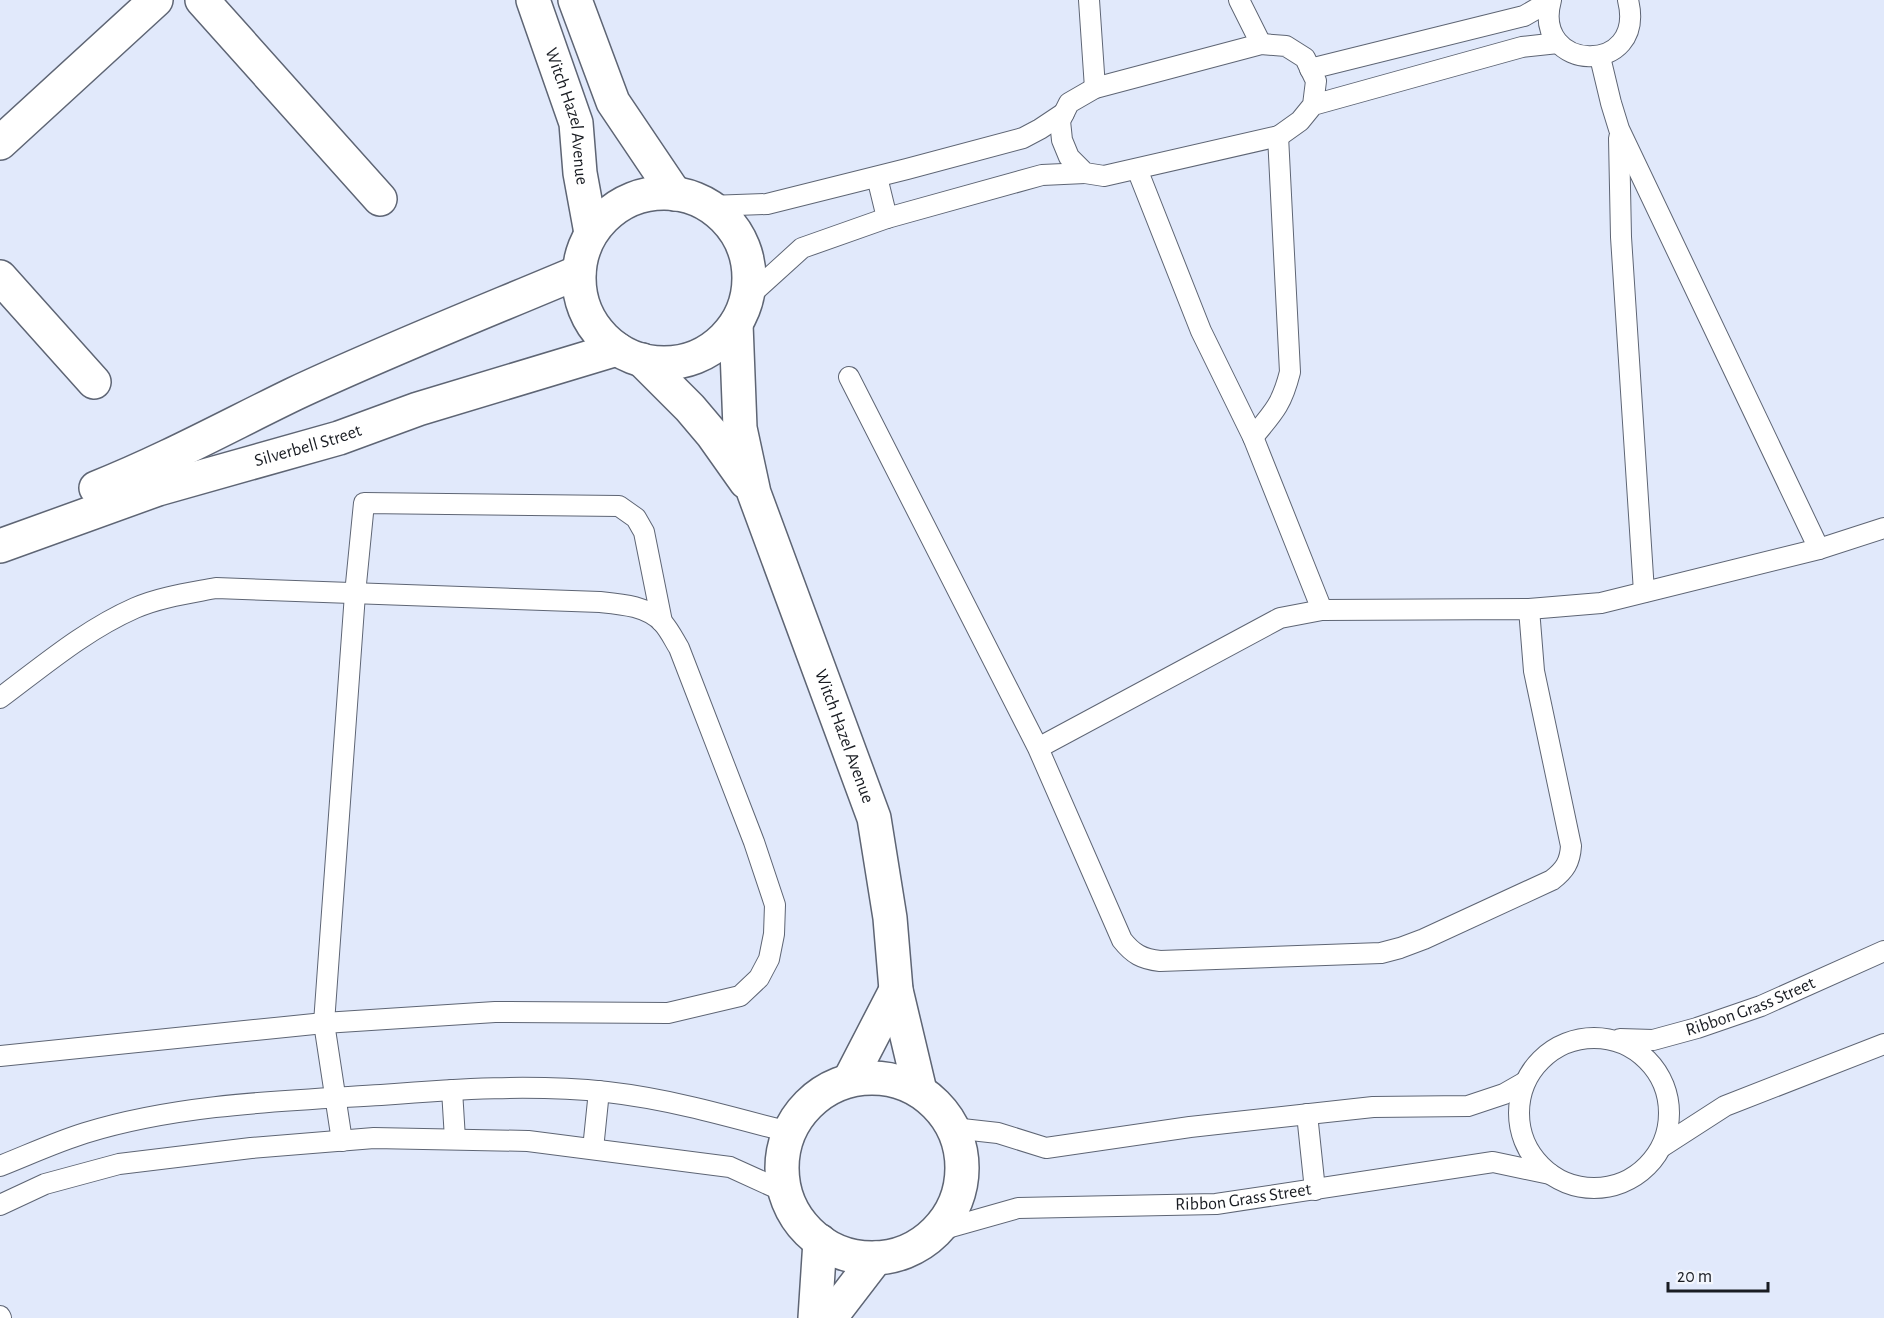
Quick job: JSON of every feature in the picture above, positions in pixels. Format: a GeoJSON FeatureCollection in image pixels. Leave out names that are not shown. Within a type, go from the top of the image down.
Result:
{"type":"FeatureCollection","features":[{"type":"Feature","properties":{"kind":"street"},"geometry":{"type":"LineString","coordinates":[[0,143],[156,0]]}},
{"type":"Feature","properties":{"kind":"street"},"geometry":{"type":"LineString","coordinates":[[202,0],[380,199]]}},
{"type":"Feature","properties":{"kind":"street","name":"Witch Hazel Avenue"},"geometry":{"type":"LineString","coordinates":[[533,0],[576,123],[580,173],[591,233]]}},
{"type":"Feature","properties":{"kind":"street"},"geometry":{"type":"LineString","coordinates":[[575,0],[613,102],[675,194]]}},
{"type":"Feature","properties":{"kind":"street"},"geometry":{"type":"LineString","coordinates":[[650,194],[675,194],[693,198],[709,206],[729,223],[742,246],[749,271],[742,311],[718,345],[695,358],[668,363],[629,355],[603,338],[584,307],[579,290],[579,272],[583,252],[591,233],[607,214],[627,201],[650,194]]}},
{"type":"Feature","properties":{"kind":"street"},"geometry":{"type":"LineString","coordinates":[[0,526],[148,468],[365,362],[579,272]]}},
{"type":"Feature","properties":{"kind":"street"},"geometry":{"type":"LineString","coordinates":[[0,277],[94,382]]}},
{"type":"Feature","properties":{"kind":"street","name":"Witch Hazel Avenue"},"geometry":{"type":"LineString","coordinates":[[742,311],[740,428],[754,493],[874,818],[890,918],[896,990],[920,1091]]}},
{"type":"Feature","properties":{"kind":"street","name":"Witch Hazel Avenue"},"geometry":{"type":"LineString","coordinates":[[629,355],[674,391],[712,434],[754,493]]}},
{"type":"Feature","properties":{"kind":"street","name":"Silverbell Street"},"geometry":{"type":"LineString","coordinates":[[0,546],[158,489],[339,438],[418,409],[629,355]]}},
{"type":"Feature","properties":{"kind":"street"},"geometry":{"type":"LineString","coordinates":[[850,1079],[896,990]]}},
{"type":"Feature","properties":{"kind":"street"},"geometry":{"type":"LineString","coordinates":[[874,1077],[898,1081],[920,1091],[939,1107],[953,1128],[961,1155],[961,1182],[953,1208],[937,1231],[919,1245],[898,1254],[876,1258],[856,1257],[837,1251],[820,1241],[805,1228],[792,1211],[785,1192],[781,1162],[788,1132],[802,1109],[824,1090],[850,1079],[874,1077]]}},
{"type":"Feature","properties":{"kind":"street"},"geometry":{"type":"LineString","coordinates":[[815,1318],[820,1241]]}},
{"type":"Feature","properties":{"kind":"street"},"geometry":{"type":"LineString","coordinates":[[830,1318],[876,1258]]}},
{"type":"Feature","properties":{"kind":"lane"},"geometry":{"type":"LineString","coordinates":[[1089,0],[1095,88]]}},
{"type":"Feature","properties":{"kind":"lane"},"geometry":{"type":"LineString","coordinates":[[1239,0],[1261,44]]}},
{"type":"Feature","properties":{"kind":"lane"},"geometry":{"type":"LineString","coordinates":[[1310,69],[1524,16],[1550,1]]}},
{"type":"Feature","properties":{"kind":"lane"},"geometry":{"type":"LineString","coordinates":[[1550,1],[1548,16],[1550,30],[1558,43],[1572,54],[1586,58],[1600,57],[1613,50],[1624,40],[1629,29],[1633,5]]}},
{"type":"Feature","properties":{"kind":"lane"},"geometry":{"type":"LineString","coordinates":[[1313,105],[1522,47],[1558,43]]}},
{"type":"Feature","properties":{"kind":"lane"},"geometry":{"type":"LineString","coordinates":[[742,311],[802,248],[887,218],[1041,175],[1085,173],[1104,176],[1278,136],[1300,121],[1313,105],[1316,81],[1305,58],[1286,46],[1261,44],[1095,88],[1070,103],[1060,121],[1062,140],[1069,157],[1085,173]]}},
{"type":"Feature","properties":{"kind":"lane"},"geometry":{"type":"LineString","coordinates":[[1600,57],[1619,129],[1819,549]]}},
{"type":"Feature","properties":{"kind":"lane"},"geometry":{"type":"LineString","coordinates":[[709,206],[767,204],[877,177],[1023,138],[1064,113]]}},
{"type":"Feature","properties":{"kind":"lane"},"geometry":{"type":"LineString","coordinates":[[1619,129],[1621,237],[1644,592]]}},
{"type":"Feature","properties":{"kind":"lane"},"geometry":{"type":"LineString","coordinates":[[1252,437],[1278,407],[1290,372],[1278,136]]}},
{"type":"Feature","properties":{"kind":"lane"},"geometry":{"type":"LineString","coordinates":[[1137,169],[1201,331],[1252,437],[1322,609]]}},
{"type":"Feature","properties":{"kind":"lane"},"geometry":{"type":"LineString","coordinates":[[877,177],[887,218]]}},
{"type":"Feature","properties":{"kind":"lane"},"geometry":{"type":"LineString","coordinates":[[849,377],[1038,748],[1122,940],[1133,953],[1146,959],[1160,961],[1381,952],[1400,948],[1552,880],[1563,872],[1570,859],[1571,846],[1534,671],[1529,609]]}},
{"type":"Feature","properties":{"kind":"lane"},"geometry":{"type":"LineString","coordinates":[[0,1056],[324,1023],[495,1012],[668,1013],[740,996],[759,978],[769,958],[774,934],[775,905],[754,842],[679,648],[662,622],[644,532],[636,518],[619,506],[364,503],[355,594],[324,1023],[342,1141]]}},
{"type":"Feature","properties":{"kind":"lane"},"geometry":{"type":"LineString","coordinates":[[1038,748],[1280,618],[1322,609],[1529,609],[1601,603],[1819,549],[1884,528]]}},
{"type":"Feature","properties":{"kind":"lane"},"geometry":{"type":"LineString","coordinates":[[0,698],[79,638],[136,608],[216,588],[627,604],[645,611],[662,622]]}},
{"type":"Feature","properties":{"kind":"lane","name":"Ribbon Grass Street"},"geometry":{"type":"LineString","coordinates":[[1550,1174],[1532,1156],[1522,1133],[1519,1107],[1525,1082],[1539,1061],[1560,1045],[1585,1038],[1653,1040],[1697,1028],[1761,1006],[1884,951]]}},
{"type":"Feature","properties":{"kind":"lane","name":"Ribbon Grass Street"},"geometry":{"type":"LineString","coordinates":[[937,1231],[1018,1208],[1216,1204],[1493,1162],[1550,1174],[1574,1186],[1600,1188],[1626,1182],[1648,1167],[1662,1146],[1670,1120],[1667,1093],[1656,1068],[1636,1050],[1611,1039]]}},
{"type":"Feature","properties":{"kind":"lane","name":"Ribbon Grass Street"},"geometry":{"type":"LineString","coordinates":[[1662,1146],[1725,1106],[1884,1044]]}},
{"type":"Feature","properties":{"kind":"lane","name":"Ribbon Grass Street"},"geometry":{"type":"LineString","coordinates":[[953,1128],[998,1133],[1046,1148],[1190,1127],[1373,1107],[1467,1106],[1504,1094],[1525,1082]]}},
{"type":"Feature","properties":{"kind":"lane"},"geometry":{"type":"LineString","coordinates":[[0,1166],[84,1133],[141,1119],[241,1104],[452,1090],[528,1088],[599,1091],[699,1108],[788,1132]]}},
{"type":"Feature","properties":{"kind":"lane"},"geometry":{"type":"LineString","coordinates":[[452,1090],[455,1139]]}},
{"type":"Feature","properties":{"kind":"lane"},"geometry":{"type":"LineString","coordinates":[[593,1149],[599,1091]]}},
{"type":"Feature","properties":{"kind":"lane"},"geometry":{"type":"LineString","coordinates":[[1307,1114],[1315,1190]]}},
{"type":"Feature","properties":{"kind":"lane"},"geometry":{"type":"LineString","coordinates":[[0,1205],[45,1184],[119,1164],[251,1148],[374,1138],[528,1141],[730,1167],[785,1192]]}}]}
